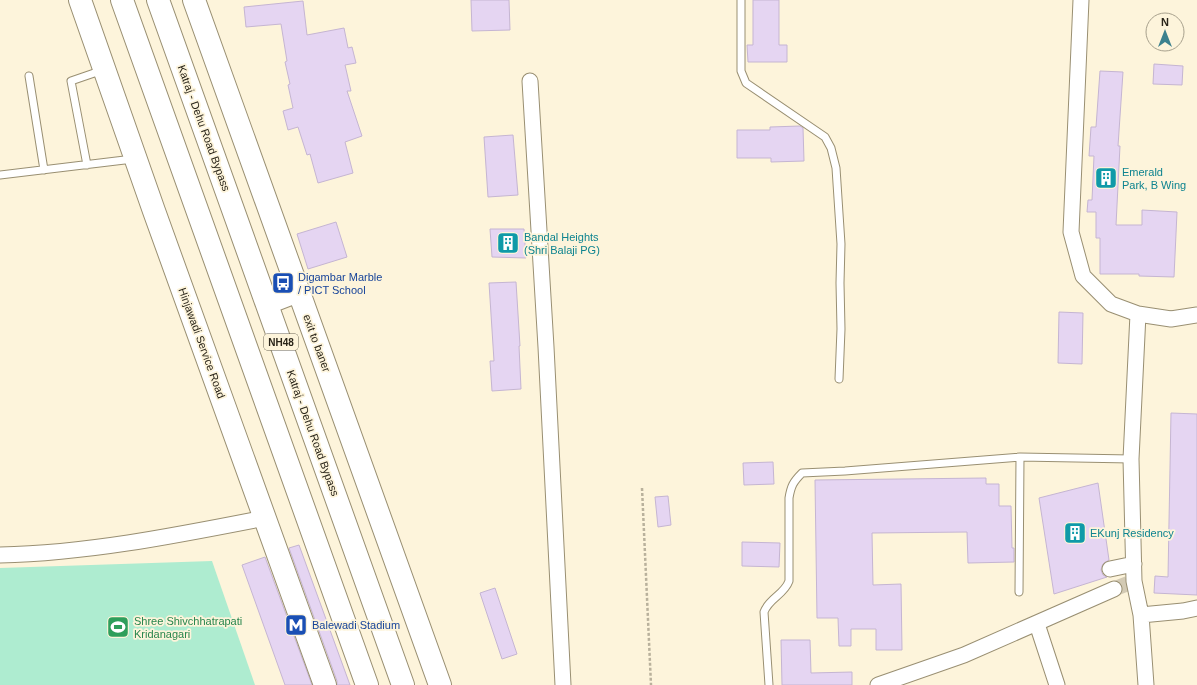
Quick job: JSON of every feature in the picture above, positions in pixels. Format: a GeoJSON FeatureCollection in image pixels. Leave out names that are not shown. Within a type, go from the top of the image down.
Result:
{"type":"FeatureCollection","features":[{"type":"Feature","properties":{"kind":"main road","name":"Hinjawadi Service Road"},"geometry":{"type":"LineString","coordinates":[[80,0],[325,685]]}},
{"type":"Feature","properties":{"kind":"main road","name":"NH48"},"geometry":{"type":"LineString","coordinates":[[122,0],[367,685]]}},
{"type":"Feature","properties":{"kind":"main road","name":"Katraj - Dehu Road Bypass"},"geometry":{"type":"LineString","coordinates":[[158,0],[403,685]]}},
{"type":"Feature","properties":{"kind":"main road","name":"exit to baner"},"geometry":{"type":"LineString","coordinates":[[194,0],[440,685]]}},
{"type":"Feature","properties":{"kind":"main road"},"geometry":{"type":"LineString","coordinates":[[267,303],[298,291]]}},
{"type":"Feature","properties":{"kind":"street"},"geometry":{"type":"LineString","coordinates":[[1081,0],[1071,232],[1083,276],[1111,304],[1138,314],[1170,319],[1197,315]]}},
{"type":"Feature","properties":{"kind":"street"},"geometry":{"type":"LineString","coordinates":[[530,82],[546,347],[563,685]]}},
{"type":"Feature","properties":{"kind":"street"},"geometry":{"type":"LineString","coordinates":[[1138,314],[1132,458],[1134,581],[1141,615],[1146,685]]}},
{"type":"Feature","properties":{"kind":"street"},"geometry":{"type":"LineString","coordinates":[[0,555],[32,554],[152,539],[265,518]]}},
{"type":"Feature","properties":{"kind":"street"},"geometry":{"type":"LineString","coordinates":[[1110,569],[1134,564]]}},
{"type":"Feature","properties":{"kind":"street"},"geometry":{"type":"LineString","coordinates":[[878,685],[964,654],[1037,624],[1114,589]]}},
{"type":"Feature","properties":{"kind":"street"},"geometry":{"type":"LineString","coordinates":[[1141,615],[1183,611],[1197,608]]}},
{"type":"Feature","properties":{"kind":"street"},"geometry":{"type":"LineString","coordinates":[[1037,624],[1057,685]]}},
{"type":"Feature","properties":{"kind":"lane"},"geometry":{"type":"LineString","coordinates":[[740,0],[741,71],[746,83],[825,137],[831,148],[836,168],[841,244],[841,329],[839,379]]}},
{"type":"Feature","properties":{"kind":"lane"},"geometry":{"type":"LineString","coordinates":[[87,165],[71,81],[104,70]]}},
{"type":"Feature","properties":{"kind":"lane"},"geometry":{"type":"LineString","coordinates":[[29,76],[44,170]]}},
{"type":"Feature","properties":{"kind":"lane"},"geometry":{"type":"LineString","coordinates":[[0,175],[136,159]]}},
{"type":"Feature","properties":{"kind":"lane"},"geometry":{"type":"LineString","coordinates":[[1019,592],[1020,457]]}},
{"type":"Feature","properties":{"kind":"lane"},"geometry":{"type":"LineString","coordinates":[[769,685],[764,612],[767,604],[786,588],[789,581],[790,487],[802,473],[1020,457],[1132,458]]}},
{"type":"Feature","properties":{"kind":"path"},"geometry":{"type":"LineString","coordinates":[[642,488],[651,685]]}},
{"type":"Feature","properties":{"kind":"green space","name":"Shree Shivchhatrapati Kridanagari"},"geometry":{"type":"Polygon","coordinates":[[[212,561],[255,685],[0,685],[0,568],[212,561]]]}},
{"type":"Feature","properties":{"kind":"building"},"geometry":{"type":"Polygon","coordinates":[[[471,0],[509,0],[510,30],[472,31],[471,0]]]}},
{"type":"Feature","properties":{"kind":"building"},"geometry":{"type":"Polygon","coordinates":[[[753,0],[779,0],[779,45],[787,45],[787,62],[748,62],[747,45],[753,45],[753,0]]]}},
{"type":"Feature","properties":{"kind":"building"},"geometry":{"type":"Polygon","coordinates":[[[303,1],[307,35],[344,28],[348,48],[352,47],[356,63],[345,65],[351,91],[347,91],[362,136],[345,142],[353,173],[318,183],[310,154],[307,155],[298,127],[288,130],[283,111],[293,108],[288,85],[290,84],[285,62],[287,61],[281,24],[246,27],[244,7],[303,1]]]}},
{"type":"Feature","properties":{"kind":"building"},"geometry":{"type":"Polygon","coordinates":[[[1154,64],[1183,66],[1182,85],[1153,84],[1154,64]]]}},
{"type":"Feature","properties":{"kind":"building"},"geometry":{"type":"Polygon","coordinates":[[[1100,71],[1123,72],[1118,146],[1120,146],[1116,225],[1142,225],[1142,210],[1177,212],[1174,277],[1139,276],[1139,274],[1100,274],[1100,238],[1096,238],[1096,212],[1087,212],[1088,200],[1092,200],[1094,156],[1089,156],[1091,127],[1096,127],[1100,71]]]}},
{"type":"Feature","properties":{"kind":"building"},"geometry":{"type":"Polygon","coordinates":[[[800,126],[803,128],[804,161],[771,162],[771,158],[737,158],[737,130],[770,130],[770,127],[800,126]]]}},
{"type":"Feature","properties":{"kind":"building"},"geometry":{"type":"Polygon","coordinates":[[[513,135],[518,195],[488,197],[484,137],[513,135]]]}},
{"type":"Feature","properties":{"kind":"building"},"geometry":{"type":"Polygon","coordinates":[[[336,222],[347,257],[308,269],[297,234],[336,222]]]}},
{"type":"Feature","properties":{"kind":"building","name":"Bandal Heights (Shri Balaji PG)"},"geometry":{"type":"Polygon","coordinates":[[[490,229],[524,229],[526,258],[492,257],[490,229]]]}},
{"type":"Feature","properties":{"kind":"building"},"geometry":{"type":"Polygon","coordinates":[[[516,282],[521,389],[492,391],[490,361],[494,361],[489,283],[516,282]]]}},
{"type":"Feature","properties":{"kind":"building"},"geometry":{"type":"Polygon","coordinates":[[[1059,312],[1083,313],[1082,364],[1058,363],[1059,312]]]}},
{"type":"Feature","properties":{"kind":"building"},"geometry":{"type":"Polygon","coordinates":[[[1171,413],[1197,414],[1197,595],[1154,593],[1155,576],[1168,577],[1171,413]]]}},
{"type":"Feature","properties":{"kind":"building"},"geometry":{"type":"Polygon","coordinates":[[[773,462],[774,484],[744,485],[743,463],[773,462]]]}},
{"type":"Feature","properties":{"kind":"building"},"geometry":{"type":"Polygon","coordinates":[[[986,478],[986,484],[999,484],[999,506],[1011,506],[1012,548],[1014,548],[1014,562],[968,563],[967,532],[872,533],[873,585],[901,584],[902,650],[876,650],[876,629],[851,629],[851,646],[839,646],[838,618],[817,618],[815,480],[986,478]]]}},
{"type":"Feature","properties":{"kind":"building","name":"EKunj Residency"},"geometry":{"type":"Polygon","coordinates":[[[1098,483],[1109,560],[1104,563],[1101,570],[1103,575],[1107,577],[1054,594],[1039,498],[1098,483]]]}},
{"type":"Feature","properties":{"kind":"building"},"geometry":{"type":"Polygon","coordinates":[[[668,496],[671,525],[658,527],[655,497],[668,496]]]}},
{"type":"Feature","properties":{"kind":"building"},"geometry":{"type":"Polygon","coordinates":[[[742,542],[780,543],[779,567],[742,566],[742,542]]]}},
{"type":"Feature","properties":{"kind":"building"},"geometry":{"type":"Polygon","coordinates":[[[299,545],[350,685],[337,685],[337,681],[289,548],[299,545]]]}},
{"type":"Feature","properties":{"kind":"building"},"geometry":{"type":"Polygon","coordinates":[[[265,557],[312,685],[285,685],[242,565],[265,557]]]}},
{"type":"Feature","properties":{"kind":"building"},"geometry":{"type":"Polygon","coordinates":[[[495,588],[517,654],[502,659],[480,593],[495,588]]]}},
{"type":"Feature","properties":{"kind":"building"},"geometry":{"type":"Polygon","coordinates":[[[781,640],[810,640],[811,673],[852,672],[852,685],[782,685],[781,640]]]}},
{"type":"Feature","properties":{"kind":"tunnel"},"geometry":{"type":"LineString","coordinates":[[1114,589],[1134,581]]}},
{"type":"Feature","properties":{"kind":"place","name":"Emerald Park, B Wing"},"geometry":{"type":"Point","coordinates":[1106,178]}},
{"type":"Feature","properties":{"kind":"place","name":"Bandal Heights (Shri Balaji PG)"},"geometry":{"type":"Point","coordinates":[508,243]}},
{"type":"Feature","properties":{"kind":"place","name":"Digambar Marble / PICT School"},"geometry":{"type":"Point","coordinates":[283,283]}},
{"type":"Feature","properties":{"kind":"place","name":"EKunj Residency"},"geometry":{"type":"Point","coordinates":[1075,533]}},
{"type":"Feature","properties":{"kind":"place","name":"Balewadi Stadium"},"geometry":{"type":"Point","coordinates":[296,625]}},
{"type":"Feature","properties":{"kind":"place","name":"Shree Shivchhatrapati Kridanagari"},"geometry":{"type":"Point","coordinates":[118,627]}}]}
